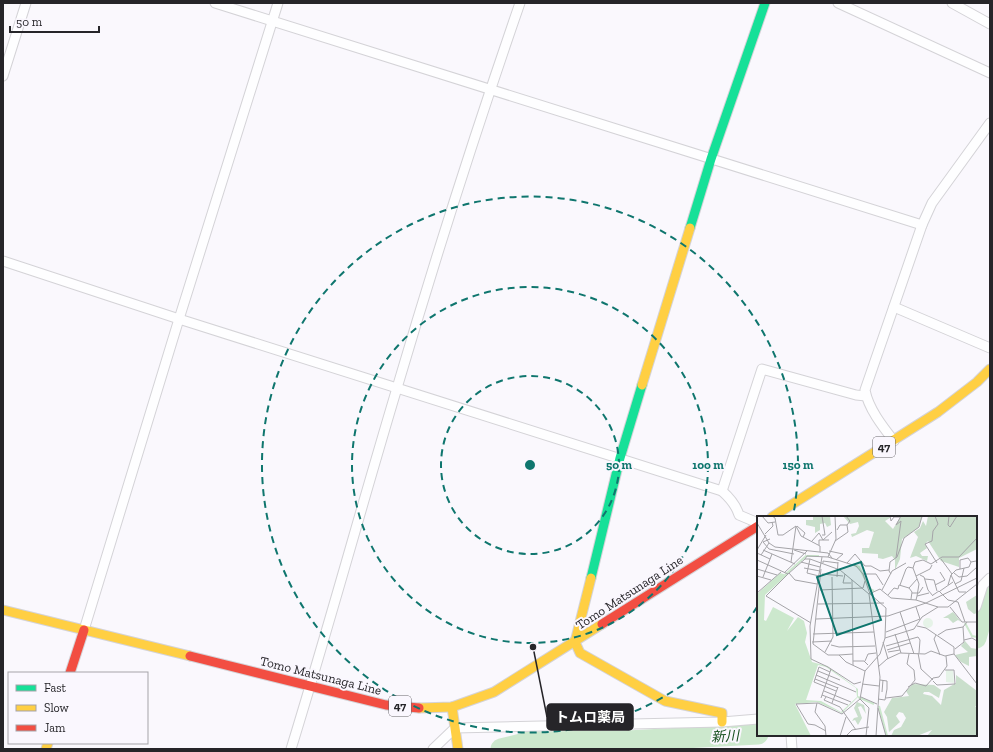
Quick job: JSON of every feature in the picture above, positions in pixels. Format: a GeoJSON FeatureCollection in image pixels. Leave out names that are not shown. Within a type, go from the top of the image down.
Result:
{"type":"FeatureCollection","features":[{"type":"Feature","properties":{"kind":"main road"},"geometry":{"type":"LineString","coordinates":[[722,722],[722,713],[666,701],[580,652],[574,642],[620,458],[711,159],[765,3]]}},
{"type":"Feature","properties":{"kind":"main road","name":"47"},"geometry":{"type":"LineString","coordinates":[[774,516],[938,412],[978,382],[990,369]]}},
{"type":"Feature","properties":{"kind":"main road","name":"Tomo Matsunaga Line"},"geometry":{"type":"LineString","coordinates":[[3,610],[386,705],[418,708],[452,707],[494,692],[757,525]]}},
{"type":"Feature","properties":{"kind":"main road"},"geometry":{"type":"LineString","coordinates":[[70,672],[84,630]]}},
{"type":"Feature","properties":{"kind":"main road"},"geometry":{"type":"LineString","coordinates":[[452,707],[458,749]]}},
{"type":"Feature","properties":{"kind":"street"},"geometry":{"type":"LineString","coordinates":[[3,76],[26,3]]}},
{"type":"Feature","properties":{"kind":"street"},"geometry":{"type":"LineString","coordinates":[[215,3],[922,225]]}},
{"type":"Feature","properties":{"kind":"street"},"geometry":{"type":"LineString","coordinates":[[84,630],[278,3]]}},
{"type":"Feature","properties":{"kind":"street"},"geometry":{"type":"LineString","coordinates":[[291,749],[397,387],[490,89],[520,3]]}},
{"type":"Feature","properties":{"kind":"street"},"geometry":{"type":"LineString","coordinates":[[838,3],[990,73]]}},
{"type":"Feature","properties":{"kind":"street"},"geometry":{"type":"LineString","coordinates":[[952,3],[990,24]]}},
{"type":"Feature","properties":{"kind":"street"},"geometry":{"type":"LineString","coordinates":[[894,441],[880,424],[866,396],[865,390],[922,225],[932,203],[990,123]]}},
{"type":"Feature","properties":{"kind":"street"},"geometry":{"type":"LineString","coordinates":[[3,261],[179,319],[722,491],[730,498],[737,508],[739,515],[757,524]]}},
{"type":"Feature","properties":{"kind":"street"},"geometry":{"type":"LineString","coordinates":[[894,307],[990,348]]}},
{"type":"Feature","properties":{"kind":"street"},"geometry":{"type":"LineString","coordinates":[[722,491],[762,369],[856,395],[866,396]]}},
{"type":"Feature","properties":{"kind":"street"},"geometry":{"type":"LineString","coordinates":[[977,604],[983,585],[990,578]]}},
{"type":"Feature","properties":{"kind":"street"},"geometry":{"type":"LineString","coordinates":[[433,749],[455,728],[722,722],[757,719]]}},
{"type":"Feature","properties":{"kind":"street"},"geometry":{"type":"LineString","coordinates":[[791,736],[792,749]]}},
{"type":"Feature","properties":{"kind":"waterway","name":"新川"},"geometry":{"type":"LineString","coordinates":[[977,635],[990,590]]}},
{"type":"Feature","properties":{"kind":"waterway","name":"新川"},"geometry":{"type":"LineString","coordinates":[[501,749],[529,742],[627,741],[757,734]]}},
{"type":"Feature","properties":{"kind":"traffic: fast"},"geometry":{"type":"LineString","coordinates":[[690,228],[711,159],[765,3]]}},
{"type":"Feature","properties":{"kind":"traffic: fast"},"geometry":{"type":"LineString","coordinates":[[591,578],[620,458],[642,385]]}},
{"type":"Feature","properties":{"kind":"traffic: slow"},"geometry":{"type":"LineString","coordinates":[[642,385],[690,228]]}},
{"type":"Feature","properties":{"kind":"traffic: slow"},"geometry":{"type":"LineString","coordinates":[[774,516],[938,412],[977,382],[990,369]]}},
{"type":"Feature","properties":{"kind":"traffic: slow"},"geometry":{"type":"LineString","coordinates":[[591,578],[575,642],[580,653],[665,701],[722,713],[722,722]]}},
{"type":"Feature","properties":{"kind":"traffic: slow"},"geometry":{"type":"LineString","coordinates":[[3,610],[190,656]]}},
{"type":"Feature","properties":{"kind":"traffic: slow"},"geometry":{"type":"LineString","coordinates":[[419,708],[452,707],[494,692],[602,624]]}},
{"type":"Feature","properties":{"kind":"traffic: slow"},"geometry":{"type":"LineString","coordinates":[[452,707],[458,749]]}},
{"type":"Feature","properties":{"kind":"traffic: slow"},"geometry":{"type":"LineString","coordinates":[[46,749],[48,744]]}},
{"type":"Feature","properties":{"kind":"traffic: jam"},"geometry":{"type":"LineString","coordinates":[[602,624],[757,527]]}},
{"type":"Feature","properties":{"kind":"traffic: jam"},"geometry":{"type":"LineString","coordinates":[[70,672],[84,630]]}},
{"type":"Feature","properties":{"kind":"traffic: jam"},"geometry":{"type":"LineString","coordinates":[[190,656],[386,705],[419,708]]}},
{"type":"Feature","properties":{"kind":"place","name":"トムロ薬局"},"geometry":{"type":"Point","coordinates":[533,647]}}]}
